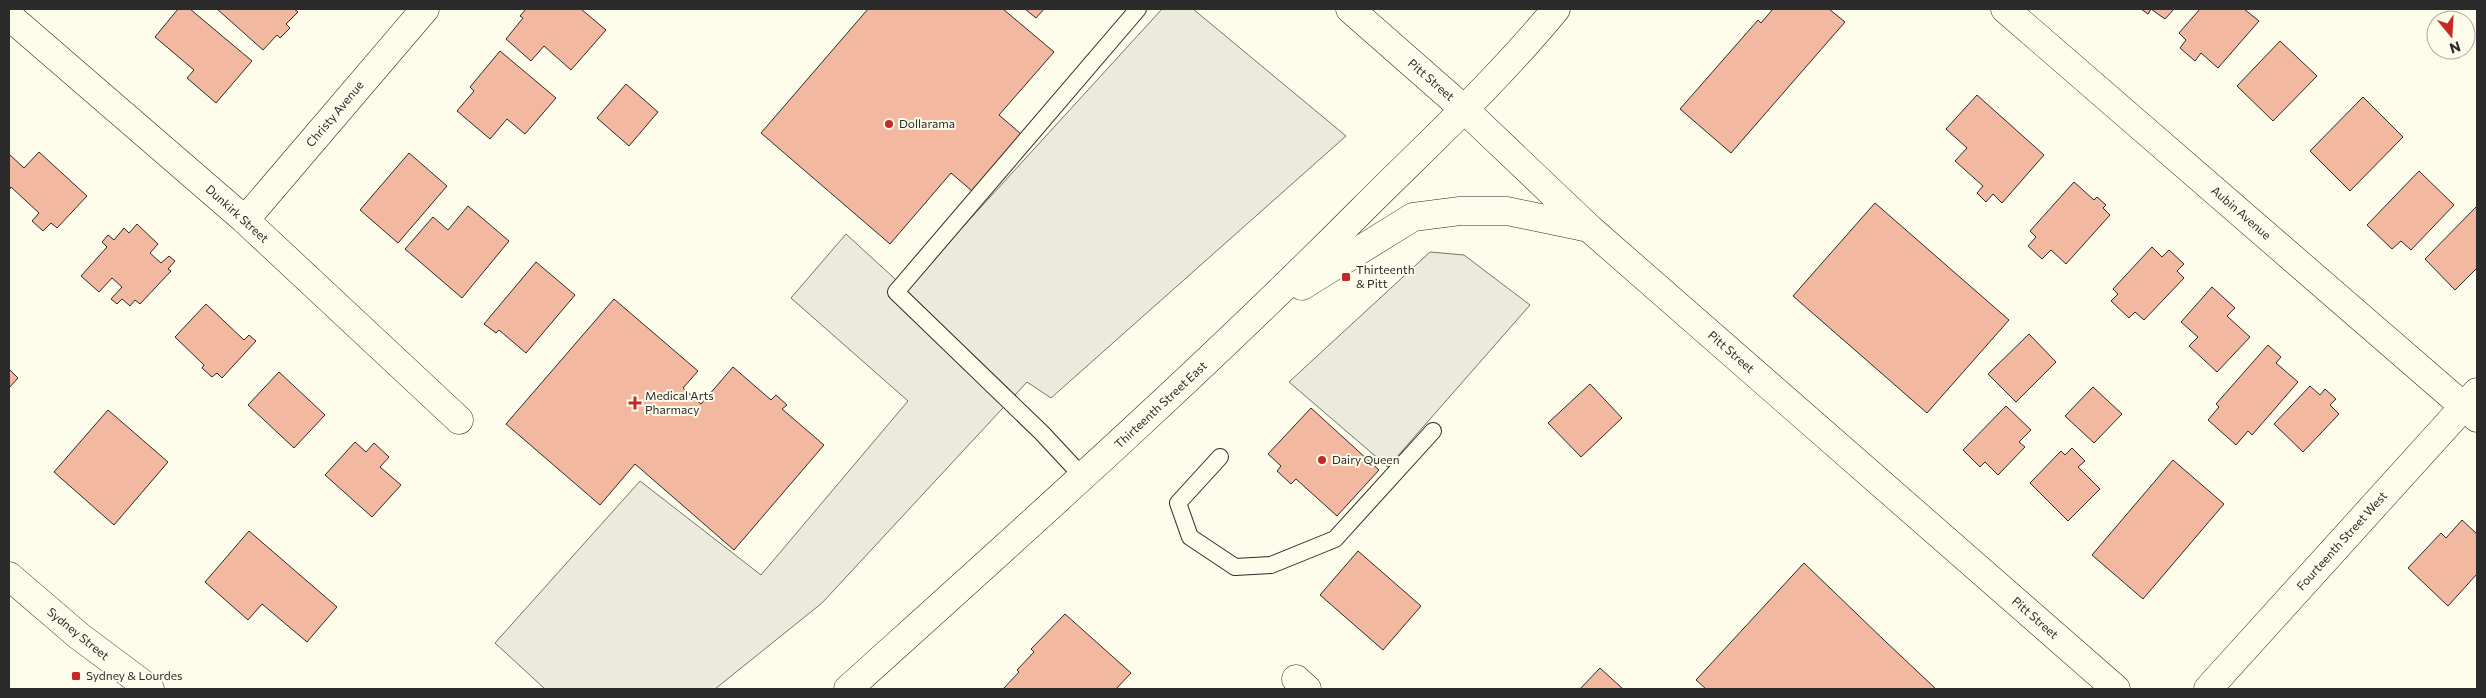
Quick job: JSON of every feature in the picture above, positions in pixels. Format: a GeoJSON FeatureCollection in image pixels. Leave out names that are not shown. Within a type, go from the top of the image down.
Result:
{"type":"FeatureCollection","features":[{"type":"Feature","properties":{"kind":"street","name":"Christy Avenue"},"geometry":{"type":"LineString","coordinates":[[245,220],[425,9]]}},
{"type":"Feature","properties":{"kind":"street","name":"Pitt Street"},"geometry":{"type":"LineString","coordinates":[[1350,9],[1465,110],[1589,228],[2116,689]]}},
{"type":"Feature","properties":{"kind":"street","name":"Thirteenth Street East"},"geometry":{"type":"LineString","coordinates":[[848,689],[1083,477],[1261,312],[1505,69],[1556,9]]}},
{"type":"Feature","properties":{"kind":"street","name":"Aubin Avenue"},"geometry":{"type":"LineString","coordinates":[[2005,9],[2473,405]]}},
{"type":"Feature","properties":{"kind":"street","name":"Dunkirk Street"},"geometry":{"type":"LineString","coordinates":[[9,16],[245,220],[459,420]]}},
{"type":"Feature","properties":{"kind":"street"},"geometry":{"type":"LineString","coordinates":[[1261,312],[1413,217],[1460,210],[1506,211],[1589,228]]}},
{"type":"Feature","properties":{"kind":"street","name":"Fourteenth Street West"},"geometry":{"type":"LineString","coordinates":[[2208,689],[2473,405]]}},
{"type":"Feature","properties":{"kind":"street","name":"Sydney Street"},"geometry":{"type":"LineString","coordinates":[[9,576],[79,636],[150,689]]}},
{"type":"Feature","properties":{"kind":"lane"},"geometry":{"type":"LineString","coordinates":[[1083,477],[1042,433],[896,292],[1138,9]]}},
{"type":"Feature","properties":{"kind":"lane"},"geometry":{"type":"LineString","coordinates":[[1220,456],[1178,503],[1190,537],[1235,567],[1271,565],[1334,539],[1433,431]]}},
{"type":"Feature","properties":{"kind":"shaded area"},"geometry":{"type":"Polygon","coordinates":[[[1162,9],[1193,9],[1346,136],[1051,398],[1027,382],[822,603],[715,689],[545,689],[495,643],[640,481],[761,575],[908,401],[791,298],[846,234],[906,289],[1162,9]]]}},
{"type":"Feature","properties":{"kind":"shaded area"},"geometry":{"type":"Polygon","coordinates":[[[1430,252],[1464,255],[1530,305],[1388,467],[1289,382],[1430,252]]]}},
{"type":"Feature","properties":{"kind":"building"},"geometry":{"type":"Polygon","coordinates":[[[178,9],[190,9],[252,61],[216,103],[187,78],[194,70],[155,37],[178,9]]]}},
{"type":"Feature","properties":{"kind":"building"},"geometry":{"type":"Polygon","coordinates":[[[217,9],[294,9],[298,12],[286,24],[290,28],[280,38],[277,35],[263,50],[217,9]]]}},
{"type":"Feature","properties":{"kind":"building"},"geometry":{"type":"Polygon","coordinates":[[[526,9],[581,9],[606,30],[571,70],[544,46],[531,61],[506,39],[523,18],[520,16],[526,9]]]}},
{"type":"Feature","properties":{"kind":"building","name":"Dollarama"},"geometry":{"type":"Polygon","coordinates":[[[868,9],[1003,9],[1054,52],[999,115],[1021,134],[972,191],[951,173],[890,244],[761,133],[868,9]]]}},
{"type":"Feature","properties":{"kind":"building"},"geometry":{"type":"Polygon","coordinates":[[[1025,9],[1044,9],[1036,18],[1025,9]]]}},
{"type":"Feature","properties":{"kind":"building"},"geometry":{"type":"Polygon","coordinates":[[[1773,9],[1829,9],[1845,22],[1731,153],[1680,109],[1758,20],[1761,23],[1773,9]]]}},
{"type":"Feature","properties":{"kind":"building"},"geometry":{"type":"Polygon","coordinates":[[[2141,9],[2151,9],[2148,14],[2141,9]]]}},
{"type":"Feature","properties":{"kind":"building"},"geometry":{"type":"Polygon","coordinates":[[[2151,9],[2174,9],[2165,19],[2151,9]]]}},
{"type":"Feature","properties":{"kind":"building"},"geometry":{"type":"Polygon","coordinates":[[[2200,9],[2244,9],[2259,21],[2218,68],[2201,53],[2195,61],[2180,48],[2186,40],[2179,33],[2200,9]]]}},
{"type":"Feature","properties":{"kind":"building"},"geometry":{"type":"Polygon","coordinates":[[[2280,41],[2317,76],[2273,121],[2237,86],[2280,41]]]}},
{"type":"Feature","properties":{"kind":"building"},"geometry":{"type":"Polygon","coordinates":[[[500,51],[556,98],[525,134],[507,119],[490,139],[457,111],[474,91],[470,87],[500,51]]]}},
{"type":"Feature","properties":{"kind":"building"},"geometry":{"type":"Polygon","coordinates":[[[626,84],[658,112],[629,146],[597,118],[626,84]]]}},
{"type":"Feature","properties":{"kind":"building"},"geometry":{"type":"Polygon","coordinates":[[[1977,95],[2044,155],[2002,203],[1993,194],[1986,202],[1977,193],[1983,186],[1955,161],[1967,148],[1946,129],[1977,95]]]}},
{"type":"Feature","properties":{"kind":"building"},"geometry":{"type":"Polygon","coordinates":[[[2363,97],[2403,137],[2350,191],[2310,151],[2363,97]]]}},
{"type":"Feature","properties":{"kind":"building"},"geometry":{"type":"Polygon","coordinates":[[[39,152],[87,196],[57,228],[51,223],[43,231],[32,221],[39,213],[11,187],[9,190],[9,154],[24,168],[39,152]]]}},
{"type":"Feature","properties":{"kind":"building"},"geometry":{"type":"Polygon","coordinates":[[[409,153],[447,186],[398,243],[360,210],[409,153]]]}},
{"type":"Feature","properties":{"kind":"building"},"geometry":{"type":"Polygon","coordinates":[[[2419,171],[2454,205],[2411,250],[2401,241],[2392,249],[2367,225],[2419,171]]]}},
{"type":"Feature","properties":{"kind":"building"},"geometry":{"type":"Polygon","coordinates":[[[2074,182],[2094,200],[2097,197],[2106,205],[2103,208],[2110,215],[2066,264],[2051,250],[2042,259],[2028,246],[2036,237],[2030,231],[2074,182]]]}},
{"type":"Feature","properties":{"kind":"building"},"geometry":{"type":"Polygon","coordinates":[[[1875,203],[2009,320],[1927,413],[1793,296],[1875,203]]]}},
{"type":"Feature","properties":{"kind":"building"},"geometry":{"type":"Polygon","coordinates":[[[468,206],[509,241],[462,298],[405,249],[433,217],[448,230],[468,206]]]}},
{"type":"Feature","properties":{"kind":"building"},"geometry":{"type":"Polygon","coordinates":[[[2477,206],[2477,268],[2455,290],[2425,259],[2477,206]]]}},
{"type":"Feature","properties":{"kind":"building"},"geometry":{"type":"Polygon","coordinates":[[[137,224],[158,244],[150,253],[161,263],[169,256],[175,261],[168,269],[171,271],[140,304],[135,300],[130,306],[122,299],[117,304],[111,299],[122,287],[112,278],[99,292],[81,276],[107,247],[102,242],[108,235],[114,240],[124,228],[129,233],[137,224]]]}},
{"type":"Feature","properties":{"kind":"building"},"geometry":{"type":"Polygon","coordinates":[[[2152,247],[2162,257],[2169,250],[2184,264],[2177,271],[2184,278],[2144,320],[2135,312],[2129,318],[2111,301],[2118,294],[2113,289],[2152,247]]]}},
{"type":"Feature","properties":{"kind":"building"},"geometry":{"type":"Polygon","coordinates":[[[536,262],[575,295],[526,353],[499,330],[496,333],[484,324],[536,262]]]}},
{"type":"Feature","properties":{"kind":"building"},"geometry":{"type":"Polygon","coordinates":[[[2212,287],[2235,308],[2227,316],[2250,337],[2217,372],[2189,346],[2198,337],[2181,322],[2212,287]]]}},
{"type":"Feature","properties":{"kind":"building"},"geometry":{"type":"Polygon","coordinates":[[[614,299],[698,371],[683,388],[701,404],[733,367],[771,400],[776,395],[787,405],[782,409],[824,445],[734,550],[635,464],[600,505],[506,424],[614,299]]]}},
{"type":"Feature","properties":{"kind":"building"},"geometry":{"type":"Polygon","coordinates":[[[206,304],[244,340],[249,335],[256,341],[222,378],[217,373],[212,377],[202,368],[204,365],[175,337],[206,304]]]}},
{"type":"Feature","properties":{"kind":"building"},"geometry":{"type":"Polygon","coordinates":[[[2029,334],[2056,362],[2016,402],[1988,374],[2029,334]]]}},
{"type":"Feature","properties":{"kind":"building"},"geometry":{"type":"Polygon","coordinates":[[[2268,345],[2281,357],[2276,363],[2298,382],[2252,435],[2248,431],[2236,445],[2208,420],[2219,407],[2216,404],[2268,345]]]}},
{"type":"Feature","properties":{"kind":"building"},"geometry":{"type":"Polygon","coordinates":[[[9,369],[18,378],[9,388],[9,369]]]}},
{"type":"Feature","properties":{"kind":"building"},"geometry":{"type":"Polygon","coordinates":[[[279,372],[325,415],[294,448],[248,405],[279,372]]]}},
{"type":"Feature","properties":{"kind":"building"},"geometry":{"type":"Polygon","coordinates":[[[1590,384],[1622,418],[1581,457],[1548,423],[1590,384]]]}},
{"type":"Feature","properties":{"kind":"building"},"geometry":{"type":"Polygon","coordinates":[[[2310,386],[2320,395],[2325,389],[2336,399],[2330,405],[2339,414],[2303,452],[2274,424],[2310,386]]]}},
{"type":"Feature","properties":{"kind":"building"},"geometry":{"type":"Polygon","coordinates":[[[2093,387],[2122,414],[2094,443],[2065,416],[2093,387]]]}},
{"type":"Feature","properties":{"kind":"building"},"geometry":{"type":"Polygon","coordinates":[[[2006,406],[2031,430],[2019,442],[2025,447],[1998,475],[1985,462],[1980,467],[1963,450],[2006,406]]]}},
{"type":"Feature","properties":{"kind":"building","name":"Dairy Queen"},"geometry":{"type":"Polygon","coordinates":[[[1311,408],[1379,470],[1337,516],[1296,479],[1291,484],[1277,471],[1281,466],[1268,454],[1311,408]]]}},
{"type":"Feature","properties":{"kind":"building"},"geometry":{"type":"Polygon","coordinates":[[[108,410],[168,462],[114,525],[54,472],[108,410]]]}},
{"type":"Feature","properties":{"kind":"building"},"geometry":{"type":"Polygon","coordinates":[[[355,442],[366,452],[374,443],[389,457],[380,467],[401,485],[372,517],[325,475],[355,442]]]}},
{"type":"Feature","properties":{"kind":"building"},"geometry":{"type":"Polygon","coordinates":[[[2072,448],[2085,461],[2078,467],[2100,489],[2068,521],[2030,483],[2061,451],[2065,455],[2072,448]]]}},
{"type":"Feature","properties":{"kind":"building"},"geometry":{"type":"Polygon","coordinates":[[[2173,460],[2224,504],[2143,599],[2092,555],[2173,460]]]}},
{"type":"Feature","properties":{"kind":"building"},"geometry":{"type":"Polygon","coordinates":[[[2462,520],[2477,534],[2477,574],[2448,606],[2408,568],[2441,533],[2446,538],[2462,520]]]}},
{"type":"Feature","properties":{"kind":"building"},"geometry":{"type":"Polygon","coordinates":[[[249,531],[337,607],[307,642],[262,604],[248,620],[205,582],[249,531]]]}},
{"type":"Feature","properties":{"kind":"building"},"geometry":{"type":"Polygon","coordinates":[[[1358,551],[1421,606],[1383,650],[1320,595],[1358,551]]]}},
{"type":"Feature","properties":{"kind":"building"},"geometry":{"type":"Polygon","coordinates":[[[1804,563],[1936,689],[1706,689],[1696,680],[1804,563]]]}},
{"type":"Feature","properties":{"kind":"building"},"geometry":{"type":"Polygon","coordinates":[[[1065,614],[1131,673],[1116,689],[1003,689],[1034,652],[1031,649],[1065,614]]]}},
{"type":"Feature","properties":{"kind":"building"},"geometry":{"type":"Polygon","coordinates":[[[1600,668],[1623,689],[1580,689],[1600,668]]]}},
{"type":"Feature","properties":{"kind":"place","name":"Dollarama"},"geometry":{"type":"Point","coordinates":[889,124]}},
{"type":"Feature","properties":{"kind":"place","name":"Thirteenth & Pitt"},"geometry":{"type":"Point","coordinates":[1346,277]}},
{"type":"Feature","properties":{"kind":"place","name":"Medical Arts Pharmacy"},"geometry":{"type":"Point","coordinates":[635,403]}},
{"type":"Feature","properties":{"kind":"place","name":"Dairy Queen"},"geometry":{"type":"Point","coordinates":[1322,460]}},
{"type":"Feature","properties":{"kind":"place","name":"Sydney & Lourdes"},"geometry":{"type":"Point","coordinates":[76,676]}}]}
